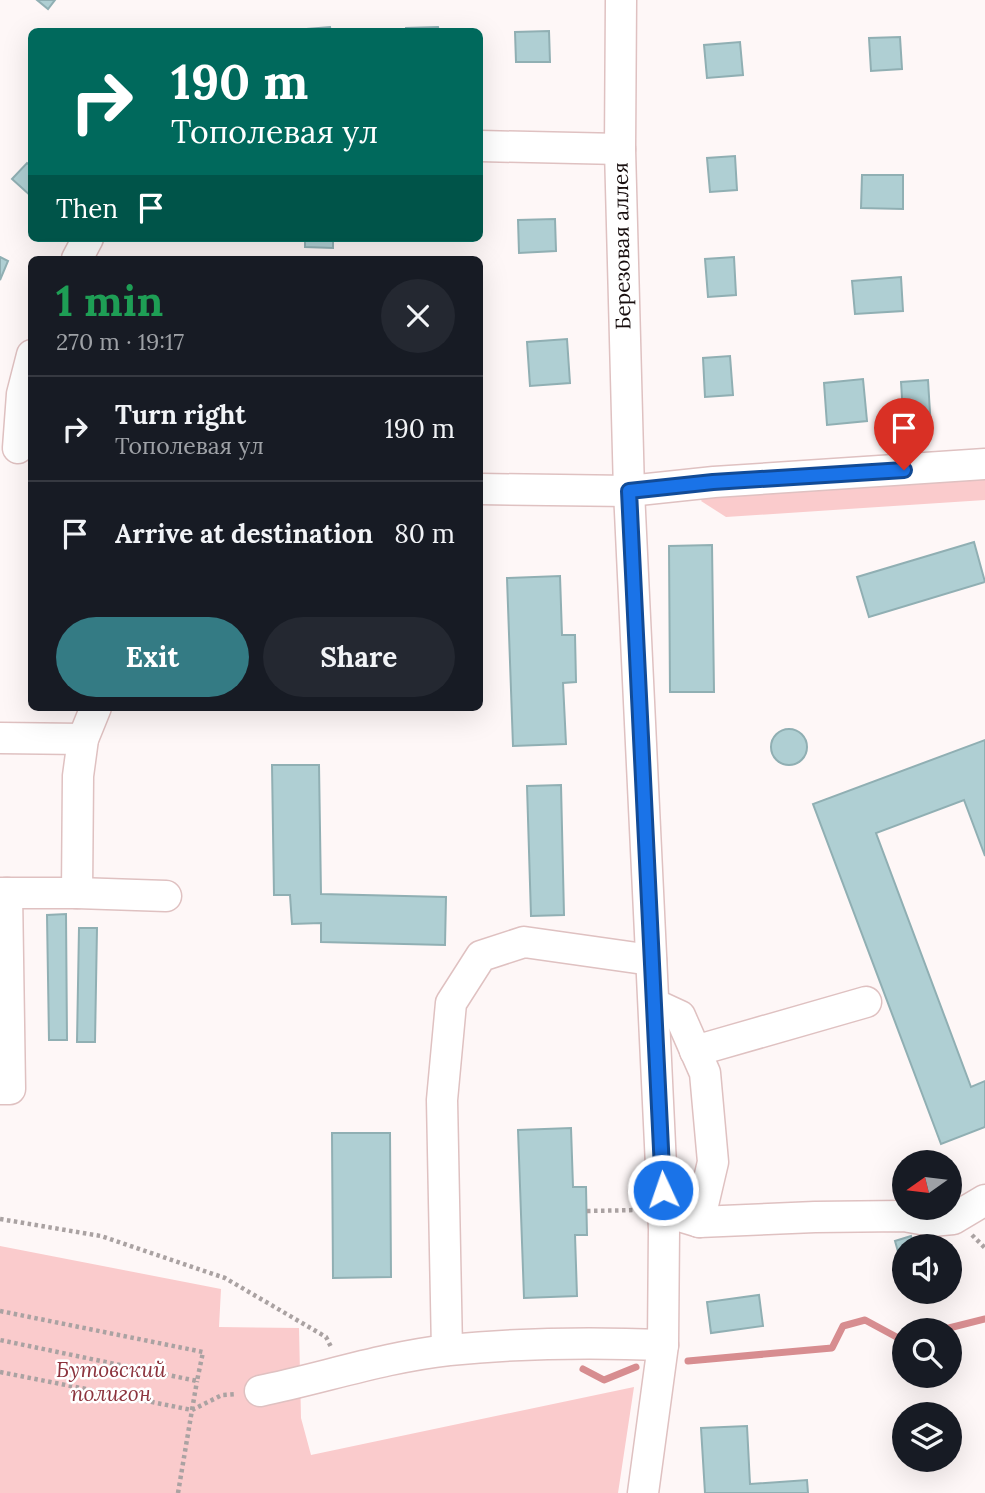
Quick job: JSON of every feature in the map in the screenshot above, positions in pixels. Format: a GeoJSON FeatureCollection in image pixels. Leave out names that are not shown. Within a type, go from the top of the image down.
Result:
{"type":"FeatureCollection","features":[{"type":"Feature","properties":{"kind":"street","name":"Березовая аллея"},"geometry":{"type":"LineString","coordinates":[[621,0],[620,149],[629,491],[654,1004],[663,1345],[643,1493]]}},
{"type":"Feature","properties":{"kind":"street"},"geometry":{"type":"LineString","coordinates":[[483,146],[620,149]]}},
{"type":"Feature","properties":{"kind":"street"},"geometry":{"type":"LineString","coordinates":[[17,447],[22,394],[28,371]]}},
{"type":"Feature","properties":{"kind":"street"},"geometry":{"type":"LineString","coordinates":[[483,489],[629,491],[713,482],[985,464]]}},
{"type":"Feature","properties":{"kind":"street"},"geometry":{"type":"LineString","coordinates":[[77,893],[78,776],[83,739],[94,711]]}},
{"type":"Feature","properties":{"kind":"street"},"geometry":{"type":"LineString","coordinates":[[0,738],[83,739]]}},
{"type":"Feature","properties":{"kind":"street"},"geometry":{"type":"LineString","coordinates":[[0,1089],[10,1089],[3,893],[166,896]]}},
{"type":"Feature","properties":{"kind":"street"},"geometry":{"type":"LineString","coordinates":[[447,1350],[442,1100],[451,1003],[481,956],[524,942],[651,960]]}},
{"type":"Feature","properties":{"kind":"street"},"geometry":{"type":"LineString","coordinates":[[695,1051],[866,1002]]}},
{"type":"Feature","properties":{"kind":"street"},"geometry":{"type":"LineString","coordinates":[[654,1004],[680,1016],[705,1073],[713,1162],[699,1222]]}},
{"type":"Feature","properties":{"kind":"street"},"geometry":{"type":"LineString","coordinates":[[658,1219],[677,1216],[699,1222],[891,1216],[932,1221],[953,1219],[985,1200]]}},
{"type":"Feature","properties":{"kind":"street"},"geometry":{"type":"LineString","coordinates":[[260,1391],[343,1370],[447,1350],[586,1341],[663,1345]]}},
{"type":"Feature","properties":{"kind":"path"},"geometry":{"type":"LineString","coordinates":[[587,1211],[658,1219]]}},
{"type":"Feature","properties":{"kind":"path"},"geometry":{"type":"LineString","coordinates":[[0,1219],[100,1236],[225,1278],[326,1337],[343,1370]]}},
{"type":"Feature","properties":{"kind":"path"},"geometry":{"type":"LineString","coordinates":[[0,1311],[203,1352],[178,1493]]}},
{"type":"Feature","properties":{"kind":"path"},"geometry":{"type":"LineString","coordinates":[[0,1340],[197,1381]]}},
{"type":"Feature","properties":{"kind":"path"},"geometry":{"type":"LineString","coordinates":[[0,1372],[192,1410],[222,1395],[260,1391]]}},
{"type":"Feature","properties":{"kind":"green space"},"geometry":{"type":"Polygon","coordinates":[[[985,458],[985,500],[726,517],[701,501],[714,482],[985,458]]]}},
{"type":"Feature","properties":{"kind":"green space","name":"Бутовский полигон"},"geometry":{"type":"Polygon","coordinates":[[[0,1246],[221,1289],[219,1327],[299,1328],[301,1418],[311,1455],[634,1387],[618,1493],[0,1493],[0,1246]]]}},
{"type":"Feature","properties":{"kind":"building"},"geometry":{"type":"Polygon","coordinates":[[[37,0],[55,0],[48,9],[37,0]]]}},
{"type":"Feature","properties":{"kind":"building"},"geometry":{"type":"Polygon","coordinates":[[[549,31],[550,62],[516,62],[515,32],[549,31]]]}},
{"type":"Feature","properties":{"kind":"building"},"geometry":{"type":"Polygon","coordinates":[[[900,37],[902,69],[871,71],[869,38],[900,37]]]}},
{"type":"Feature","properties":{"kind":"building"},"geometry":{"type":"Polygon","coordinates":[[[740,42],[743,75],[707,78],[704,45],[740,42]]]}},
{"type":"Feature","properties":{"kind":"building"},"geometry":{"type":"Polygon","coordinates":[[[735,156],[737,190],[710,192],[707,158],[735,156]]]}},
{"type":"Feature","properties":{"kind":"building"},"geometry":{"type":"Polygon","coordinates":[[[27,163],[28,164],[28,193],[12,179],[27,163]]]}},
{"type":"Feature","properties":{"kind":"building"},"geometry":{"type":"Polygon","coordinates":[[[862,175],[903,175],[903,209],[861,208],[862,175]]]}},
{"type":"Feature","properties":{"kind":"building"},"geometry":{"type":"Polygon","coordinates":[[[555,219],[556,251],[519,253],[518,220],[555,219]]]}},
{"type":"Feature","properties":{"kind":"building"},"geometry":{"type":"Polygon","coordinates":[[[305,242],[333,242],[333,248],[305,247],[305,242]]]}},
{"type":"Feature","properties":{"kind":"building"},"geometry":{"type":"Polygon","coordinates":[[[0,257],[8,261],[0,280],[0,257]]]}},
{"type":"Feature","properties":{"kind":"building"},"geometry":{"type":"Polygon","coordinates":[[[734,257],[736,295],[708,297],[705,259],[734,257]]]}},
{"type":"Feature","properties":{"kind":"building"},"geometry":{"type":"Polygon","coordinates":[[[901,277],[903,311],[855,314],[852,281],[901,277]]]}},
{"type":"Feature","properties":{"kind":"building"},"geometry":{"type":"Polygon","coordinates":[[[567,339],[570,383],[530,386],[527,342],[567,339]]]}},
{"type":"Feature","properties":{"kind":"building"},"geometry":{"type":"Polygon","coordinates":[[[730,356],[733,395],[705,397],[703,358],[730,356]]]}},
{"type":"Feature","properties":{"kind":"building"},"geometry":{"type":"Polygon","coordinates":[[[863,379],[867,421],[827,425],[824,383],[863,379]]]}},
{"type":"Feature","properties":{"kind":"building"},"geometry":{"type":"Polygon","coordinates":[[[928,380],[931,429],[904,431],[901,382],[928,380]]]}},
{"type":"Feature","properties":{"kind":"building"},"geometry":{"type":"Polygon","coordinates":[[[974,542],[985,582],[869,617],[857,577],[974,542]]]}},
{"type":"Feature","properties":{"kind":"building"},"geometry":{"type":"Polygon","coordinates":[[[712,545],[714,692],[670,692],[669,546],[712,545]]]}},
{"type":"Feature","properties":{"kind":"building"},"geometry":{"type":"Polygon","coordinates":[[[560,576],[562,635],[575,635],[576,682],[563,683],[566,744],[513,746],[507,578],[560,576]]]}},
{"type":"Feature","properties":{"kind":"building"},"geometry":{"type":"Polygon","coordinates":[[[789,729],[802,734],[807,747],[802,760],[789,765],[776,760],[771,747],[776,734],[789,729]]]}},
{"type":"Feature","properties":{"kind":"building"},"geometry":{"type":"Polygon","coordinates":[[[985,740],[985,856],[964,800],[876,833],[971,1087],[985,1081],[985,1127],[941,1144],[813,804],[985,740]]]}},
{"type":"Feature","properties":{"kind":"building"},"geometry":{"type":"Polygon","coordinates":[[[272,765],[319,765],[321,894],[446,897],[445,945],[321,942],[321,923],[292,924],[290,895],[274,895],[272,765]]]}},
{"type":"Feature","properties":{"kind":"building"},"geometry":{"type":"Polygon","coordinates":[[[561,785],[564,915],[531,916],[527,786],[561,785]]]}},
{"type":"Feature","properties":{"kind":"building"},"geometry":{"type":"Polygon","coordinates":[[[66,914],[67,1040],[49,1040],[47,915],[66,914]]]}},
{"type":"Feature","properties":{"kind":"building"},"geometry":{"type":"Polygon","coordinates":[[[79,928],[97,928],[95,1042],[77,1042],[79,928]]]}},
{"type":"Feature","properties":{"kind":"building"},"geometry":{"type":"Polygon","coordinates":[[[571,1128],[573,1187],[586,1187],[587,1235],[575,1235],[577,1296],[524,1298],[518,1130],[571,1128]]]}},
{"type":"Feature","properties":{"kind":"building"},"geometry":{"type":"Polygon","coordinates":[[[332,1133],[390,1133],[391,1277],[333,1278],[332,1133]]]}},
{"type":"Feature","properties":{"kind":"building"},"geometry":{"type":"Polygon","coordinates":[[[759,1295],[763,1326],[711,1333],[707,1302],[759,1295]]]}},
{"type":"Feature","properties":{"kind":"building"},"geometry":{"type":"Polygon","coordinates":[[[747,1426],[750,1484],[807,1480],[808,1493],[705,1493],[701,1428],[747,1426]]]}},
{"type":"Feature","properties":{"kind":"waterway"},"geometry":{"type":"LineString","coordinates":[[962,1325],[985,1319]]}},
{"type":"Feature","properties":{"kind":"waterway"},"geometry":{"type":"LineString","coordinates":[[688,1361],[832,1348],[843,1326],[865,1320],[892,1335]]}},
{"type":"Feature","properties":{"kind":"waterway"},"geometry":{"type":"LineString","coordinates":[[583,1369],[604,1380],[636,1367]]}},
{"type":"Feature","properties":{"kind":"route"},"geometry":{"type":"LineString","coordinates":[[663,1190],[629,491],[713,482],[904,470]]}}]}
